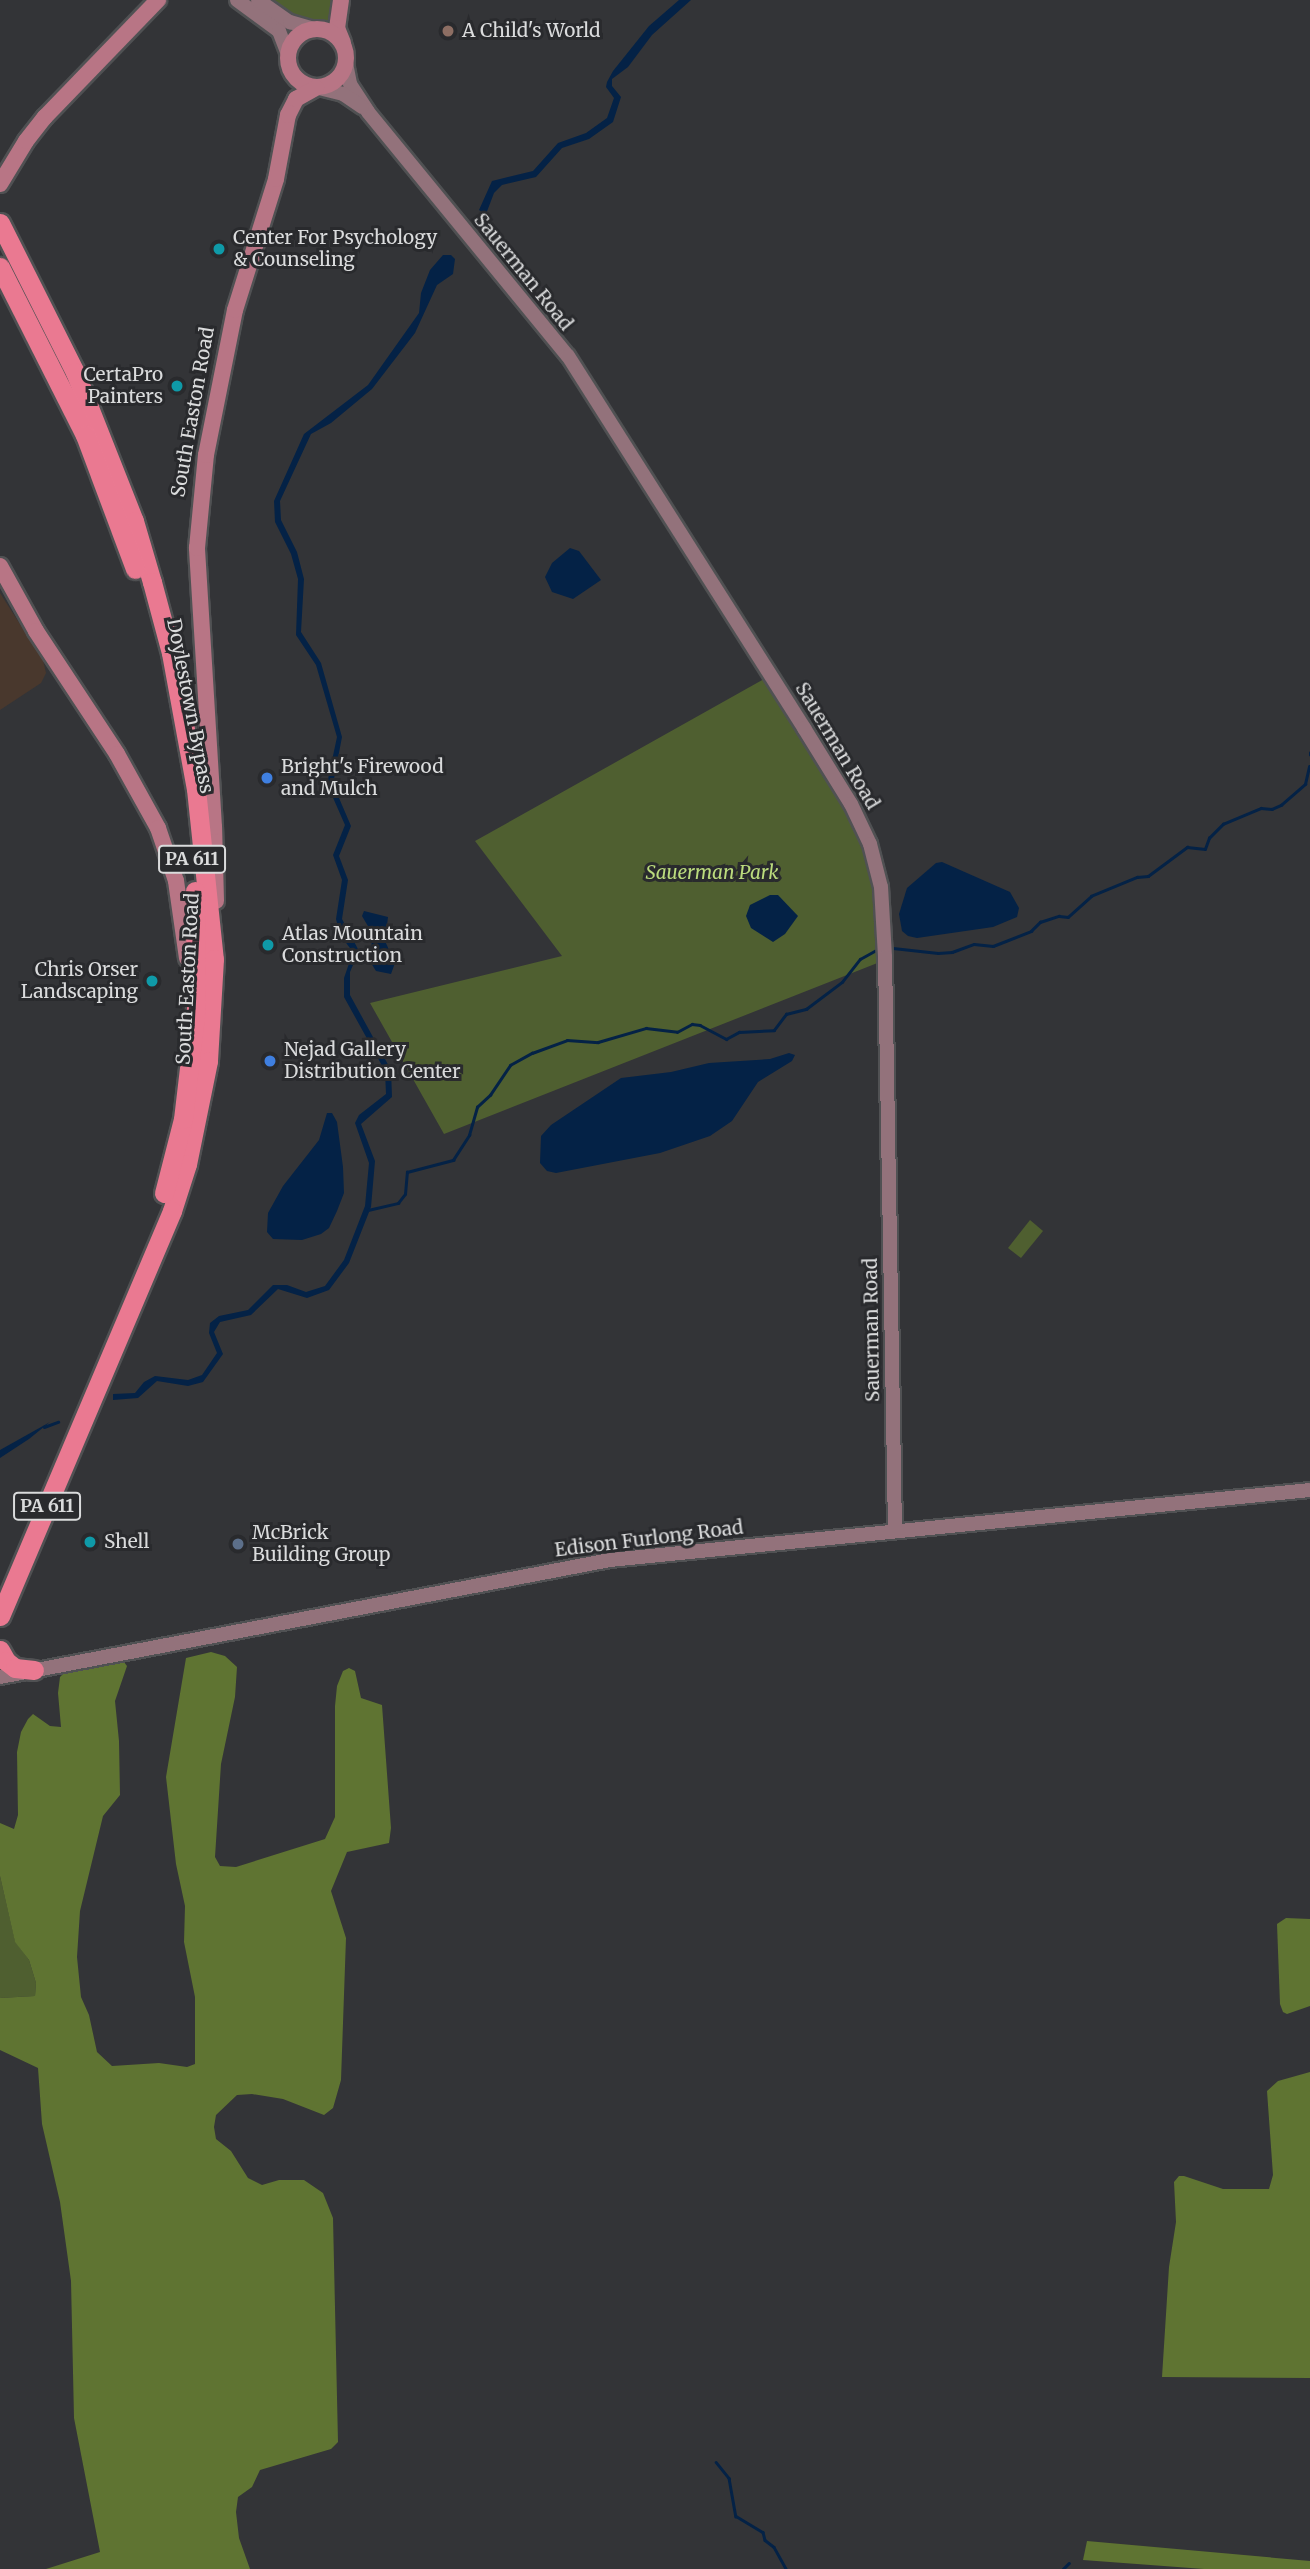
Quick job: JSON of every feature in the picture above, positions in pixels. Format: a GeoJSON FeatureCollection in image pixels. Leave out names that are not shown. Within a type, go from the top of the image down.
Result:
{"type":"FeatureCollection","features":[{"type":"Feature","properties":{"kind":"highway","name":"Doylestown Bypass"},"geometry":{"type":"LineString","coordinates":[[0,223],[75,372],[134,521],[196,789],[214,959]]}},
{"type":"Feature","properties":{"kind":"highway","name":"Doylestown Bypass"},"geometry":{"type":"LineString","coordinates":[[0,267],[85,435],[147,586]]}},
{"type":"Feature","properties":{"kind":"highway","name":"Doylestown Bypass"},"geometry":{"type":"LineString","coordinates":[[166,657],[195,885],[198,963],[196,1009],[189,1058]]}},
{"type":"Feature","properties":{"kind":"highway","name":"South Easton Road"},"geometry":{"type":"LineString","coordinates":[[0,1617],[172,1211],[195,1130],[208,1061],[214,959]]}},
{"type":"Feature","properties":{"kind":"highway","name":"South Easton Road"},"geometry":{"type":"LineString","coordinates":[[134,1298],[183,1119],[189,1058]]}},
{"type":"Feature","properties":{"kind":"highway"},"geometry":{"type":"LineString","coordinates":[[0,1650],[6,1661],[15,1668],[34,1670]]}},
{"type":"Feature","properties":{"kind":"main road"},"geometry":{"type":"LineString","coordinates":[[0,184],[16,156],[45,117],[159,0]]}},
{"type":"Feature","properties":{"kind":"main road"},"geometry":{"type":"LineString","coordinates":[[237,0],[279,31],[288,54],[289,67],[296,78],[318,88],[343,94],[368,112]]}},
{"type":"Feature","properties":{"kind":"main road"},"geometry":{"type":"LineString","coordinates":[[258,0],[279,16],[334,34],[343,43]]}},
{"type":"Feature","properties":{"kind":"main road"},"geometry":{"type":"LineString","coordinates":[[341,0],[337,28],[343,43],[350,83],[368,112]]}},
{"type":"Feature","properties":{"kind":"main road"},"geometry":{"type":"LineString","coordinates":[[288,54],[297,37],[315,29]]}},
{"type":"Feature","properties":{"kind":"main road","name":"South Easton Road"},"geometry":{"type":"LineString","coordinates":[[214,959],[214,827],[197,562],[206,454],[235,310],[276,179],[288,115],[296,99],[337,80],[346,63]]}},
{"type":"Feature","properties":{"kind":"main road","name":"Sauerman Road"},"geometry":{"type":"LineString","coordinates":[[368,112],[568,356],[804,728],[851,804],[870,844],[881,887],[885,957],[895,1530]]}},
{"type":"Feature","properties":{"kind":"main road","name":"South Easton Road"},"geometry":{"type":"LineString","coordinates":[[0,566],[36,631],[150,812],[171,864],[185,928],[189,1058]]}},
{"type":"Feature","properties":{"kind":"main road","name":"Edison Furlong Road"},"geometry":{"type":"LineString","coordinates":[[0,1677],[320,1618],[596,1562],[1310,1490]]}},
{"type":"Feature","properties":{"kind":"shaded area"},"geometry":{"type":"Polygon","coordinates":[[[0,593],[43,660],[46,673],[41,683],[0,710],[0,593]]]}},
{"type":"Feature","properties":{"kind":"green space"},"geometry":{"type":"Polygon","coordinates":[[[261,0],[333,0],[331,24],[287,16],[261,0]]]}},
{"type":"Feature","properties":{"kind":"green space","name":"Sauerman Park"},"geometry":{"type":"Polygon","coordinates":[[[766,678],[853,818],[876,889],[880,962],[444,1134],[370,1003],[562,956],[475,841],[766,678]]]}},
{"type":"Feature","properties":{"kind":"green space"},"geometry":{"type":"Polygon","coordinates":[[[1030,1220],[1043,1231],[1021,1258],[1008,1248],[1030,1220]]]}},
{"type":"Feature","properties":{"kind":"green space"},"geometry":{"type":"Polygon","coordinates":[[[211,1652],[225,1656],[237,1667],[235,1697],[221,1764],[215,1857],[220,1866],[236,1867],[325,1839],[335,1817],[335,1706],[337,1686],[343,1671],[349,1668],[355,1671],[361,1698],[382,1705],[391,1828],[389,1843],[347,1852],[331,1891],[346,1938],[341,2080],[333,2108],[324,2115],[283,2099],[252,2094],[237,2095],[216,2115],[214,2127],[216,2139],[231,2151],[248,2178],[262,2185],[279,2180],[304,2180],[323,2193],[333,2218],[338,2442],[331,2449],[260,2470],[252,2487],[238,2497],[236,2512],[239,2538],[250,2569],[46,2569],[100,2552],[74,2418],[71,2281],[60,2202],[42,2124],[38,2068],[0,2050],[0,1998],[35,1996],[36,1983],[29,1960],[15,1942],[0,1876],[0,1823],[14,1829],[18,1815],[17,1752],[21,1732],[28,1719],[33,1714],[50,1726],[61,1727],[58,1693],[60,1677],[68,1669],[124,1662],[127,1666],[115,1701],[120,1795],[103,1816],[80,1911],[77,1957],[81,1997],[89,2015],[97,2052],[112,2066],[159,2063],[187,2067],[195,2064],[195,1997],[184,1942],[185,1906],[176,1864],[166,1777],[186,1658],[211,1652]]]}},
{"type":"Feature","properties":{"kind":"green space"},"geometry":{"type":"Polygon","coordinates":[[[0,1876],[15,1941],[29,1960],[36,1983],[35,1996],[0,1998],[0,1876]]]}},
{"type":"Feature","properties":{"kind":"green space"},"geometry":{"type":"Polygon","coordinates":[[[1286,1918],[1310,1919],[1310,2006],[1287,2014],[1283,2012],[1280,2004],[1277,1924],[1286,1918]]]}},
{"type":"Feature","properties":{"kind":"green space"},"geometry":{"type":"Polygon","coordinates":[[[1310,2072],[1310,2378],[1162,2377],[1169,2267],[1176,2222],[1174,2182],[1179,2176],[1184,2176],[1223,2189],[1269,2189],[1273,2175],[1267,2091],[1278,2081],[1310,2072]]]}},
{"type":"Feature","properties":{"kind":"green space"},"geometry":{"type":"Polygon","coordinates":[[[1087,2541],[1310,2561],[1310,2569],[1204,2569],[1083,2560],[1087,2541]]]}},
{"type":"Feature","properties":{"kind":"water"},"geometry":{"type":"Polygon","coordinates":[[[679,0],[691,0],[652,35],[628,67],[612,79],[612,86],[621,97],[613,122],[589,139],[562,148],[536,177],[502,185],[494,193],[486,214],[479,210],[492,181],[533,171],[558,143],[586,133],[607,118],[614,98],[606,87],[613,71],[649,26],[679,0]]]}},
{"type":"Feature","properties":{"kind":"water"},"geometry":{"type":"Polygon","coordinates":[[[443,255],[451,255],[455,259],[453,274],[437,285],[415,333],[372,389],[331,423],[311,434],[280,501],[281,520],[297,552],[304,579],[301,632],[321,663],[342,737],[333,784],[351,826],[339,856],[348,880],[342,919],[359,951],[350,972],[350,995],[391,1070],[392,1097],[361,1124],[375,1161],[371,1207],[349,1263],[329,1290],[307,1298],[278,1289],[251,1315],[220,1322],[214,1332],[223,1354],[203,1382],[188,1386],[157,1381],[138,1398],[113,1400],[113,1394],[135,1393],[144,1382],[155,1376],[188,1380],[202,1375],[217,1353],[209,1333],[210,1323],[219,1316],[248,1310],[273,1285],[287,1285],[306,1292],[325,1286],[344,1260],[365,1206],[369,1163],[355,1123],[359,1115],[386,1094],[385,1071],[344,997],[344,978],[353,952],[340,935],[336,919],[342,880],[333,855],[345,825],[327,784],[337,737],[316,665],[296,635],[298,579],[291,554],[275,522],[274,501],[304,434],[368,385],[419,313],[421,293],[430,270],[443,255]]]}},
{"type":"Feature","properties":{"kind":"water"},"geometry":{"type":"Polygon","coordinates":[[[570,548],[579,551],[601,580],[573,599],[552,592],[545,577],[552,563],[570,548]]]}},
{"type":"Feature","properties":{"kind":"water"},"geometry":{"type":"Polygon","coordinates":[[[942,862],[1010,892],[1019,908],[1017,917],[993,927],[917,938],[908,936],[902,931],[899,914],[907,888],[936,863],[942,862]]]}},
{"type":"Feature","properties":{"kind":"water"},"geometry":{"type":"Polygon","coordinates":[[[770,895],[778,895],[798,916],[785,934],[773,942],[751,928],[746,916],[750,905],[770,895]]]}},
{"type":"Feature","properties":{"kind":"water"},"geometry":{"type":"Polygon","coordinates":[[[364,911],[388,917],[385,941],[395,963],[391,974],[376,971],[371,963],[372,933],[362,916],[364,911]]]}},
{"type":"Feature","properties":{"kind":"water"},"geometry":{"type":"Polygon","coordinates":[[[789,1053],[795,1055],[792,1061],[758,1082],[732,1121],[710,1136],[660,1153],[556,1173],[547,1171],[540,1163],[541,1136],[551,1125],[621,1078],[671,1072],[709,1063],[770,1059],[789,1053]]]}},
{"type":"Feature","properties":{"kind":"water"},"geometry":{"type":"Polygon","coordinates":[[[327,1113],[332,1113],[337,1122],[343,1167],[344,1193],[337,1211],[329,1228],[321,1234],[302,1240],[273,1239],[267,1232],[268,1213],[283,1186],[319,1140],[327,1113]]]}},
{"type":"Feature","properties":{"kind":"water"},"geometry":{"type":"Polygon","coordinates":[[[50,1422],[29,1439],[0,1458],[0,1450],[50,1422]]]}},
{"type":"Feature","properties":{"kind":"waterway"},"geometry":{"type":"LineString","coordinates":[[893,948],[938,953],[952,952],[974,944],[993,946],[1031,931],[1040,922],[1059,916],[1068,917],[1091,896],[1137,877],[1148,876],[1187,847],[1205,849],[1209,838],[1223,824],[1261,808],[1272,809],[1281,805],[1305,784],[1309,766]]}},
{"type":"Feature","properties":{"kind":"waterway"},"geometry":{"type":"LineString","coordinates":[[368,1210],[398,1203],[405,1194],[407,1172],[453,1160],[469,1135],[477,1107],[490,1095],[510,1065],[532,1053],[567,1040],[598,1042],[646,1028],[677,1032],[692,1024],[700,1025],[726,1039],[739,1032],[774,1030],[786,1014],[806,1009],[842,982],[860,959],[876,950]]}},
{"type":"Feature","properties":{"kind":"waterway"},"geometry":{"type":"LineString","coordinates":[[44,1427],[58,1422]]}},
{"type":"Feature","properties":{"kind":"waterway"},"geometry":{"type":"LineString","coordinates":[[716,2462],[729,2478],[736,2516],[763,2532],[765,2540],[774,2547],[786,2569]]}},
{"type":"Feature","properties":{"kind":"waterway"},"geometry":{"type":"LineString","coordinates":[[1063,2569],[1069,2563]]}},
{"type":"Feature","properties":{"kind":"place","name":"A Child's World"},"geometry":{"type":"Point","coordinates":[448,31]}},
{"type":"Feature","properties":{"kind":"place","name":"Center For Psychology & Counseling"},"geometry":{"type":"Point","coordinates":[219,249]}},
{"type":"Feature","properties":{"kind":"place","name":"CertaPro Painters"},"geometry":{"type":"Point","coordinates":[177,386]}},
{"type":"Feature","properties":{"kind":"place","name":"Bright's Firewood and Mulch"},"geometry":{"type":"Point","coordinates":[267,778]}},
{"type":"Feature","properties":{"kind":"place","name":"Atlas Mountain Construction"},"geometry":{"type":"Point","coordinates":[268,945]}},
{"type":"Feature","properties":{"kind":"place","name":"Chris Orser Landscaping"},"geometry":{"type":"Point","coordinates":[152,981]}},
{"type":"Feature","properties":{"kind":"place","name":"Nejad Gallery Distribution Center"},"geometry":{"type":"Point","coordinates":[270,1061]}},
{"type":"Feature","properties":{"kind":"place","name":"Shell"},"geometry":{"type":"Point","coordinates":[90,1542]}},
{"type":"Feature","properties":{"kind":"place","name":"McBrick Building Group"},"geometry":{"type":"Point","coordinates":[238,1544]}}]}
